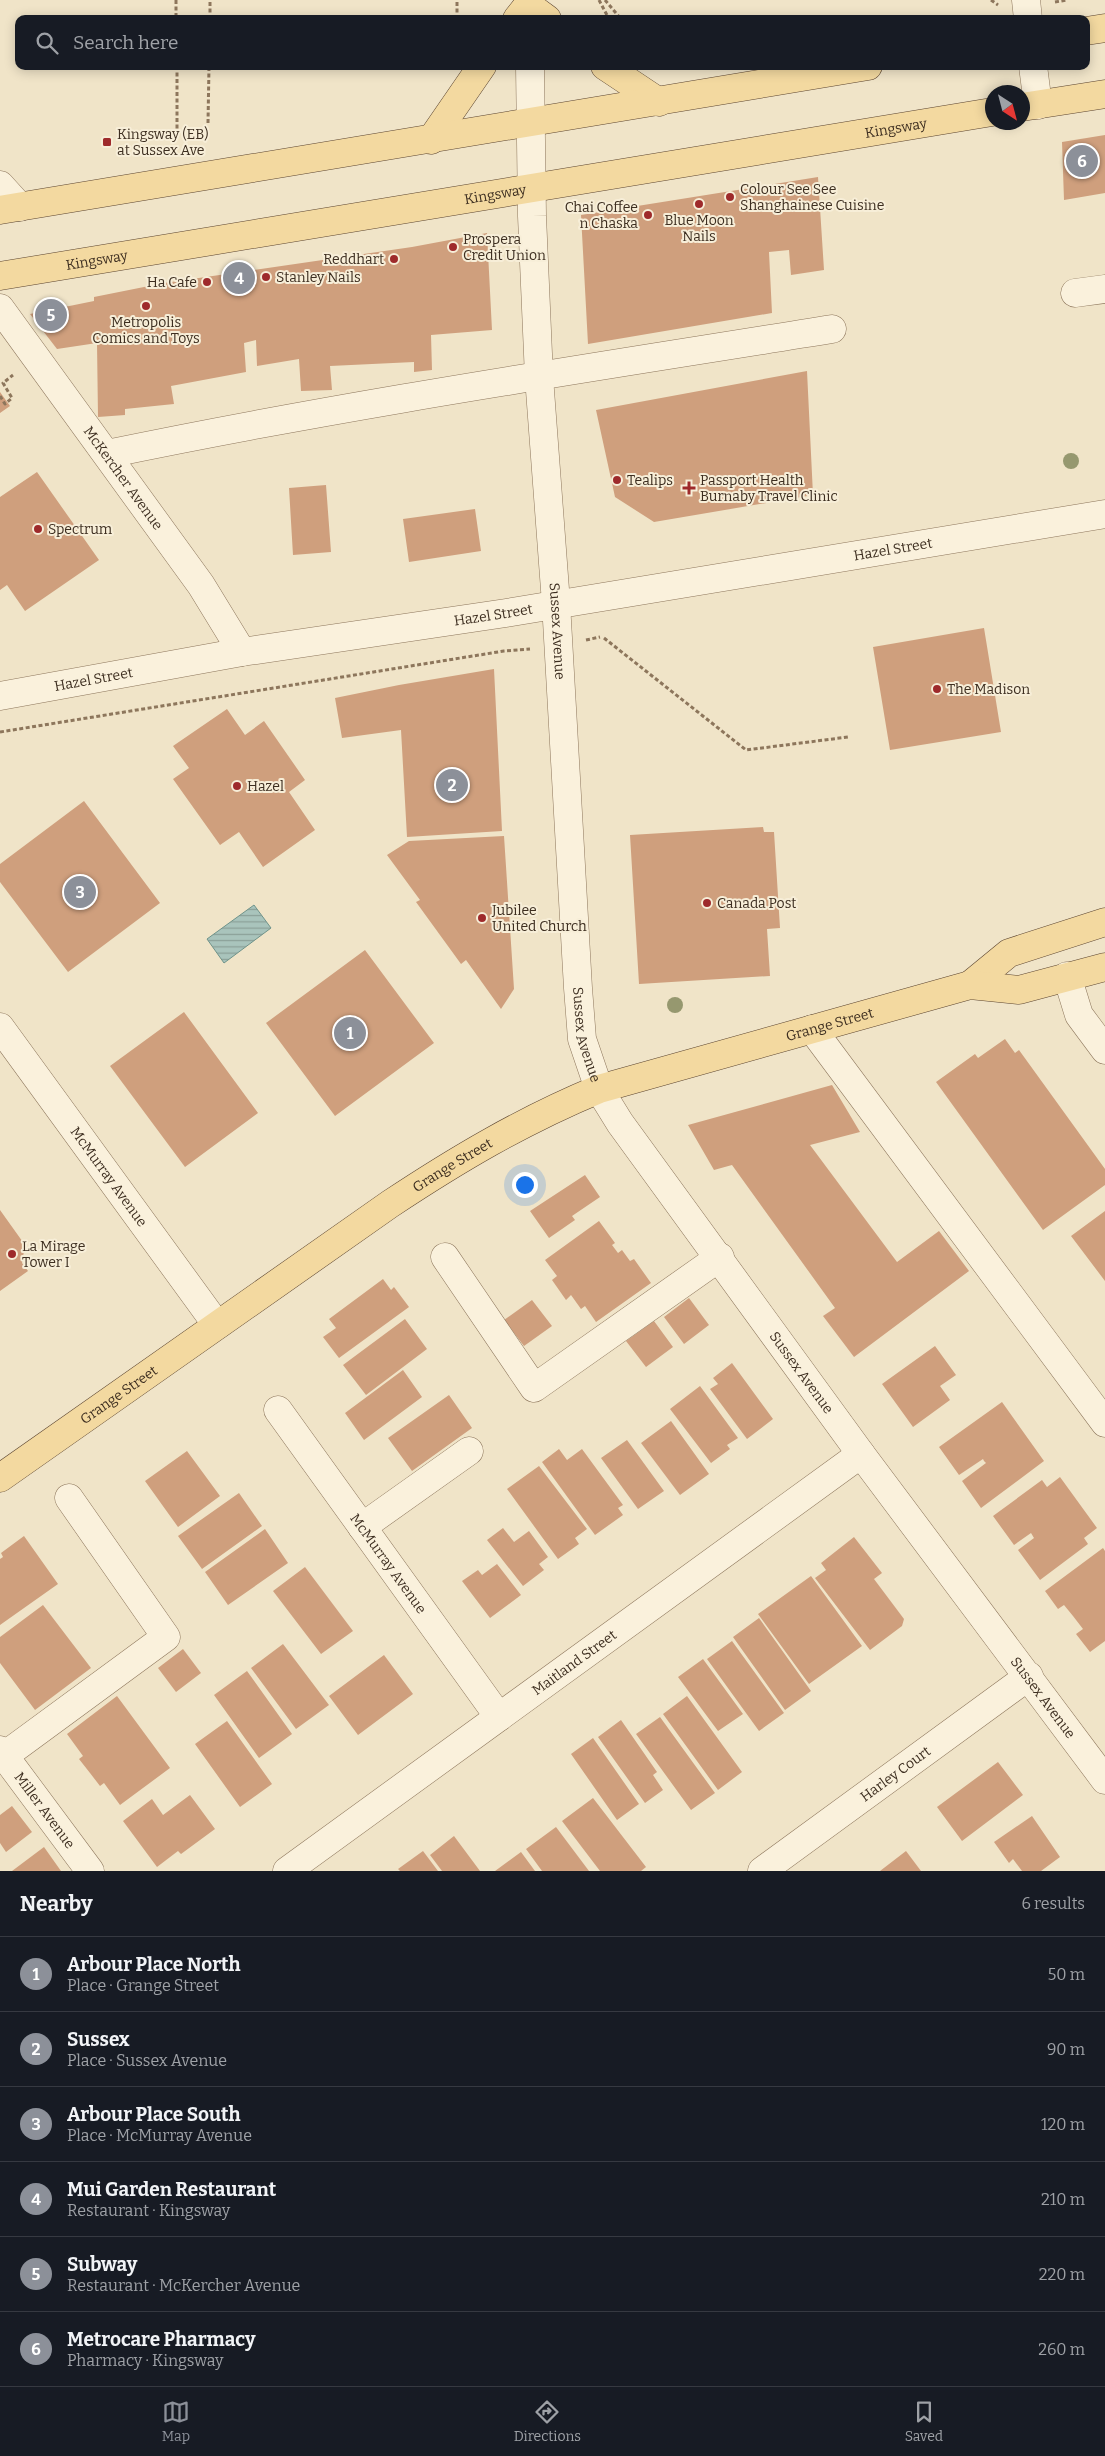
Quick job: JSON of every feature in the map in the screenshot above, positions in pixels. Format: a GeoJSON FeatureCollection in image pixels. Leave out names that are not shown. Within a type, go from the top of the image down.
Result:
{"type":"FeatureCollection","features":[{"type":"Feature","properties":{"kind":"main road"},"geometry":{"type":"LineString","coordinates":[[1090,30],[1105,28]]}},
{"type":"Feature","properties":{"kind":"main road"},"geometry":{"type":"LineString","coordinates":[[431,140],[479,70]]}},
{"type":"Feature","properties":{"kind":"main road"},"geometry":{"type":"LineString","coordinates":[[611,70],[659,102]]}},
{"type":"Feature","properties":{"kind":"main road"},"geometry":{"type":"LineString","coordinates":[[10,209],[531,124],[845,70]]}},
{"type":"Feature","properties":{"kind":"main road"},"geometry":{"type":"LineString","coordinates":[[1036,86],[1105,94]]}},
{"type":"Feature","properties":{"kind":"main road","name":"Kingsway"},"geometry":{"type":"LineString","coordinates":[[0,276],[985,113]]}},
{"type":"Feature","properties":{"kind":"main road","name":"Grange Street"},"geometry":{"type":"LineString","coordinates":[[970,985],[1009,953],[1105,922]]}},
{"type":"Feature","properties":{"kind":"main road","name":"Grange Street"},"geometry":{"type":"LineString","coordinates":[[0,1478],[217,1325],[451,1164],[517,1126],[599,1089],[970,985],[1019,990],[1105,967]]}},
{"type":"Feature","properties":{"kind":"street"},"geometry":{"type":"LineString","coordinates":[[1026,0],[1028,15]]}},
{"type":"Feature","properties":{"kind":"street","name":"Sussex Avenue"},"geometry":{"type":"LineString","coordinates":[[530,70],[539,377],[556,603],[582,1039],[599,1089],[620,1123],[720,1256],[861,1454],[1105,1780]]}},
{"type":"Feature","properties":{"kind":"street"},"geometry":{"type":"LineString","coordinates":[[0,185],[10,209]]}},
{"type":"Feature","properties":{"kind":"street"},"geometry":{"type":"LineString","coordinates":[[1075,293],[1105,289]]}},
{"type":"Feature","properties":{"kind":"street","name":"McKercher Avenue"},"geometry":{"type":"LineString","coordinates":[[0,308],[201,585],[242,652]]}},
{"type":"Feature","properties":{"kind":"street"},"geometry":{"type":"LineString","coordinates":[[107,454],[179,439],[832,329]]}},
{"type":"Feature","properties":{"kind":"street","name":"Hazel Street"},"geometry":{"type":"LineString","coordinates":[[0,696],[242,652],[506,613],[556,603],[1105,514]]}},
{"type":"Feature","properties":{"kind":"street"},"geometry":{"type":"LineString","coordinates":[[1068,976],[1079,1014],[1105,1050]]}},
{"type":"Feature","properties":{"kind":"street","name":"McMurray Avenue"},"geometry":{"type":"LineString","coordinates":[[0,1028],[217,1325]]}},
{"type":"Feature","properties":{"kind":"street"},"geometry":{"type":"LineString","coordinates":[[812,1029],[1105,1423]]}},
{"type":"Feature","properties":{"kind":"street"},"geometry":{"type":"LineString","coordinates":[[445,1258],[534,1388],[720,1256]]}},
{"type":"Feature","properties":{"kind":"street","name":"McMurray Avenue"},"geometry":{"type":"LineString","coordinates":[[278,1410],[499,1716]]}},
{"type":"Feature","properties":{"kind":"street"},"geometry":{"type":"LineString","coordinates":[[362,1527],[469,1451]]}},
{"type":"Feature","properties":{"kind":"street","name":"Maitland Street"},"geometry":{"type":"LineString","coordinates":[[287,1871],[861,1454]]}},
{"type":"Feature","properties":{"kind":"street"},"geometry":{"type":"LineString","coordinates":[[2,1753],[166,1637],[69,1498]]}},
{"type":"Feature","properties":{"kind":"street","name":"Harley Court"},"geometry":{"type":"LineString","coordinates":[[762,1871],[1029,1676]]}},
{"type":"Feature","properties":{"kind":"street","name":"Miller Avenue"},"geometry":{"type":"LineString","coordinates":[[2,1753],[90,1871]]}},
{"type":"Feature","properties":{"kind":"path"},"geometry":{"type":"LineString","coordinates":[[176,0],[176,15]]}},
{"type":"Feature","properties":{"kind":"path"},"geometry":{"type":"LineString","coordinates":[[210,0],[210,15]]}},
{"type":"Feature","properties":{"kind":"path"},"geometry":{"type":"LineString","coordinates":[[457,0],[457,15]]}},
{"type":"Feature","properties":{"kind":"path"},"geometry":{"type":"LineString","coordinates":[[599,0],[607,15]]}},
{"type":"Feature","properties":{"kind":"path"},"geometry":{"type":"LineString","coordinates":[[605,0],[618,15]]}},
{"type":"Feature","properties":{"kind":"path"},"geometry":{"type":"LineString","coordinates":[[177,70],[177,129]]}},
{"type":"Feature","properties":{"kind":"path"},"geometry":{"type":"LineString","coordinates":[[208,123],[209,70]]}},
{"type":"Feature","properties":{"kind":"path"},"geometry":{"type":"LineString","coordinates":[[0,396],[6,404],[12,398],[2,383],[15,374]]}},
{"type":"Feature","properties":{"kind":"path"},"geometry":{"type":"LineString","coordinates":[[604,638],[746,750],[848,737]]}},
{"type":"Feature","properties":{"kind":"path"},"geometry":{"type":"LineString","coordinates":[[0,732],[525,650]]}},
{"type":"Feature","properties":{"kind":"water"},"geometry":{"type":"Polygon","coordinates":[[[254,905],[271,928],[224,963],[207,939],[254,905]]]}},
{"type":"Feature","properties":{"kind":"building"},"geometry":{"type":"Polygon","coordinates":[[[1105,135],[1105,193],[1064,200],[1062,142],[1105,135]]]}},
{"type":"Feature","properties":{"kind":"building"},"geometry":{"type":"Polygon","coordinates":[[[818,177],[824,270],[791,275],[789,250],[769,252],[772,313],[588,344],[581,215],[818,177]]]}},
{"type":"Feature","properties":{"kind":"building"},"geometry":{"type":"Polygon","coordinates":[[[487,233],[492,330],[431,335],[432,370],[414,372],[414,362],[330,366],[332,390],[301,391],[299,359],[257,366],[256,340],[244,343],[246,372],[171,386],[174,404],[125,409],[125,415],[98,417],[97,343],[57,349],[30,314],[94,301],[94,297],[164,283],[412,247],[487,233]]]}},
{"type":"Feature","properties":{"kind":"building"},"geometry":{"type":"Polygon","coordinates":[[[807,371],[813,495],[654,522],[615,497],[596,410],[807,371]]]}},
{"type":"Feature","properties":{"kind":"building"},"geometry":{"type":"Polygon","coordinates":[[[0,392],[10,406],[0,413],[0,392]]]}},
{"type":"Feature","properties":{"kind":"building","name":"Spectrum"},"geometry":{"type":"Polygon","coordinates":[[[37,472],[99,560],[25,611],[7,585],[0,590],[0,497],[37,472]]]}},
{"type":"Feature","properties":{"kind":"building"},"geometry":{"type":"Polygon","coordinates":[[[326,485],[331,552],[293,555],[289,488],[326,485]]]}},
{"type":"Feature","properties":{"kind":"building"},"geometry":{"type":"Polygon","coordinates":[[[475,509],[481,551],[409,562],[403,519],[475,509]]]}},
{"type":"Feature","properties":{"kind":"building","name":"The Madison"},"geometry":{"type":"Polygon","coordinates":[[[984,628],[1001,732],[890,750],[873,647],[984,628]]]}},
{"type":"Feature","properties":{"kind":"building"},"geometry":{"type":"Polygon","coordinates":[[[494,669],[502,831],[407,837],[401,730],[342,738],[335,698],[494,669]]]}},
{"type":"Feature","properties":{"kind":"building","name":"Hazel"},"geometry":{"type":"Polygon","coordinates":[[[227,709],[245,735],[264,721],[305,780],[289,792],[315,830],[263,867],[239,832],[220,845],[173,779],[189,768],[173,746],[227,709]]]}},
{"type":"Feature","properties":{"kind":"building"},"geometry":{"type":"Polygon","coordinates":[[[84,801],[160,903],[68,972],[0,882],[0,864],[84,801]]]}},
{"type":"Feature","properties":{"kind":"building"},"geometry":{"type":"Polygon","coordinates":[[[763,827],[764,832],[774,832],[780,928],[767,929],[770,976],[639,984],[630,835],[763,827]]]}},
{"type":"Feature","properties":{"kind":"building"},"geometry":{"type":"Polygon","coordinates":[[[504,836],[514,989],[501,1009],[466,960],[461,964],[416,902],[420,900],[387,855],[409,841],[504,836]]]}},
{"type":"Feature","properties":{"kind":"building"},"geometry":{"type":"Polygon","coordinates":[[[365,950],[434,1043],[335,1116],[266,1023],[365,950]]]}},
{"type":"Feature","properties":{"kind":"building"},"geometry":{"type":"Polygon","coordinates":[[[184,1012],[258,1113],[185,1167],[110,1066],[184,1012]]]}},
{"type":"Feature","properties":{"kind":"building"},"geometry":{"type":"Polygon","coordinates":[[[1005,1039],[1015,1053],[1019,1050],[1105,1169],[1105,1185],[1043,1230],[936,1082],[975,1054],[978,1058],[1005,1039]]]}},
{"type":"Feature","properties":{"kind":"building"},"geometry":{"type":"Polygon","coordinates":[[[832,1085],[860,1132],[810,1145],[897,1262],[939,1231],[969,1271],[854,1357],[823,1316],[835,1308],[732,1165],[714,1170],[688,1125],[832,1085]]]}},
{"type":"Feature","properties":{"kind":"building"},"geometry":{"type":"Polygon","coordinates":[[[585,1175],[600,1197],[572,1216],[575,1220],[549,1238],[530,1211],[585,1175]]]}},
{"type":"Feature","properties":{"kind":"building","name":"La Mirage Tower I"},"geometry":{"type":"Polygon","coordinates":[[[0,1210],[25,1245],[22,1263],[28,1271],[0,1291],[0,1210]]]}},
{"type":"Feature","properties":{"kind":"building"},"geometry":{"type":"Polygon","coordinates":[[[1105,1211],[1105,1281],[1071,1236],[1105,1211]]]}},
{"type":"Feature","properties":{"kind":"building"},"geometry":{"type":"Polygon","coordinates":[[[599,1221],[615,1243],[612,1245],[618,1253],[622,1250],[630,1261],[634,1259],[651,1283],[596,1322],[585,1306],[581,1309],[571,1295],[566,1300],[552,1280],[557,1276],[545,1260],[599,1221]]]}},
{"type":"Feature","properties":{"kind":"building"},"geometry":{"type":"Polygon","coordinates":[[[383,1279],[391,1290],[394,1287],[409,1307],[339,1358],[323,1337],[336,1328],[329,1319],[383,1279]]]}},
{"type":"Feature","properties":{"kind":"building"},"geometry":{"type":"Polygon","coordinates":[[[689,1298],[709,1325],[684,1344],[664,1317],[689,1298]]]}},
{"type":"Feature","properties":{"kind":"building"},"geometry":{"type":"Polygon","coordinates":[[[532,1300],[552,1326],[524,1346],[504,1320],[532,1300]]]}},
{"type":"Feature","properties":{"kind":"building"},"geometry":{"type":"Polygon","coordinates":[[[405,1319],[427,1349],[366,1395],[343,1365],[405,1319]]]}},
{"type":"Feature","properties":{"kind":"building"},"geometry":{"type":"Polygon","coordinates":[[[654,1321],[673,1347],[646,1367],[626,1341],[654,1321]]]}},
{"type":"Feature","properties":{"kind":"building"},"geometry":{"type":"Polygon","coordinates":[[[935,1346],[956,1375],[940,1386],[950,1400],[913,1427],[882,1384],[935,1346]]]}},
{"type":"Feature","properties":{"kind":"building"},"geometry":{"type":"Polygon","coordinates":[[[732,1363],[773,1419],[747,1439],[710,1389],[718,1384],[713,1378],[732,1363]]]}},
{"type":"Feature","properties":{"kind":"building"},"geometry":{"type":"Polygon","coordinates":[[[403,1370],[422,1397],[364,1440],[345,1413],[403,1370]]]}},
{"type":"Feature","properties":{"kind":"building"},"geometry":{"type":"Polygon","coordinates":[[[700,1386],[738,1438],[727,1445],[730,1449],[711,1463],[670,1409],[700,1386]]]}},
{"type":"Feature","properties":{"kind":"building"},"geometry":{"type":"Polygon","coordinates":[[[449,1395],[472,1428],[412,1471],[388,1438],[449,1395]]]}},
{"type":"Feature","properties":{"kind":"building"},"geometry":{"type":"Polygon","coordinates":[[[1002,1402],[1044,1461],[981,1508],[962,1481],[986,1463],[983,1459],[959,1475],[939,1447],[1002,1402]]]}},
{"type":"Feature","properties":{"kind":"building"},"geometry":{"type":"Polygon","coordinates":[[[671,1421],[709,1474],[680,1495],[641,1443],[671,1421]]]}},
{"type":"Feature","properties":{"kind":"building"},"geometry":{"type":"Polygon","coordinates":[[[627,1440],[664,1491],[638,1509],[601,1458],[627,1440]]]}},
{"type":"Feature","properties":{"kind":"building"},"geometry":{"type":"Polygon","coordinates":[[[559,1449],[567,1460],[582,1449],[623,1505],[618,1508],[623,1515],[595,1535],[542,1462],[559,1449]]]}},
{"type":"Feature","properties":{"kind":"building"},"geometry":{"type":"Polygon","coordinates":[[[187,1451],[220,1496],[178,1527],[145,1481],[187,1451]]]}},
{"type":"Feature","properties":{"kind":"building"},"geometry":{"type":"Polygon","coordinates":[[[539,1466],[587,1529],[575,1538],[579,1544],[558,1559],[507,1489],[539,1466]]]}},
{"type":"Feature","properties":{"kind":"building"},"geometry":{"type":"Polygon","coordinates":[[[1060,1477],[1097,1528],[1084,1538],[1088,1544],[1040,1580],[1018,1550],[1034,1538],[1031,1533],[1014,1545],[993,1516],[1042,1480],[1047,1487],[1060,1477]]]}},
{"type":"Feature","properties":{"kind":"building"},"geometry":{"type":"Polygon","coordinates":[[[239,1493],[262,1526],[202,1569],[178,1536],[239,1493]]]}},
{"type":"Feature","properties":{"kind":"building"},"geometry":{"type":"Polygon","coordinates":[[[503,1528],[514,1542],[529,1531],[548,1557],[539,1564],[544,1570],[523,1586],[487,1540],[503,1528]]]}},
{"type":"Feature","properties":{"kind":"building"},"geometry":{"type":"Polygon","coordinates":[[[265,1529],[288,1563],[228,1605],[205,1572],[265,1529]]]}},
{"type":"Feature","properties":{"kind":"building"},"geometry":{"type":"Polygon","coordinates":[[[24,1536],[58,1584],[0,1625],[0,1559],[3,1557],[1,1553],[24,1536]]]}},
{"type":"Feature","properties":{"kind":"building"},"geometry":{"type":"Polygon","coordinates":[[[854,1537],[882,1573],[874,1579],[904,1619],[902,1626],[870,1650],[815,1578],[826,1570],[821,1563],[854,1537]]]}},
{"type":"Feature","properties":{"kind":"building"},"geometry":{"type":"Polygon","coordinates":[[[1103,1548],[1105,1551],[1105,1641],[1090,1652],[1076,1634],[1083,1629],[1064,1605],[1058,1609],[1045,1591],[1103,1548]]]}},
{"type":"Feature","properties":{"kind":"building"},"geometry":{"type":"Polygon","coordinates":[[[497,1564],[521,1595],[490,1618],[462,1581],[478,1570],[482,1575],[497,1564]]]}},
{"type":"Feature","properties":{"kind":"building"},"geometry":{"type":"Polygon","coordinates":[[[305,1567],[353,1631],[321,1654],[273,1591],[305,1567]]]}},
{"type":"Feature","properties":{"kind":"building"},"geometry":{"type":"Polygon","coordinates":[[[811,1576],[862,1646],[809,1684],[758,1614],[811,1576]]]}},
{"type":"Feature","properties":{"kind":"building"},"geometry":{"type":"Polygon","coordinates":[[[43,1605],[91,1668],[35,1710],[0,1663],[0,1637],[43,1605]]]}},
{"type":"Feature","properties":{"kind":"building"},"geometry":{"type":"Polygon","coordinates":[[[759,1618],[811,1691],[785,1710],[733,1637],[759,1618]]]}},
{"type":"Feature","properties":{"kind":"building"},"geometry":{"type":"Polygon","coordinates":[[[732,1641],[784,1713],[759,1731],[707,1659],[732,1641]]]}},
{"type":"Feature","properties":{"kind":"building"},"geometry":{"type":"Polygon","coordinates":[[[283,1644],[329,1705],[296,1729],[251,1668],[283,1644]]]}},
{"type":"Feature","properties":{"kind":"building"},"geometry":{"type":"Polygon","coordinates":[[[183,1649],[201,1673],[176,1692],[158,1668],[183,1649]]]}},
{"type":"Feature","properties":{"kind":"building"},"geometry":{"type":"Polygon","coordinates":[[[384,1655],[413,1694],[358,1735],[329,1696],[384,1655]]]}},
{"type":"Feature","properties":{"kind":"building"},"geometry":{"type":"Polygon","coordinates":[[[703,1659],[743,1714],[718,1731],[678,1677],[703,1659]]]}},
{"type":"Feature","properties":{"kind":"building"},"geometry":{"type":"Polygon","coordinates":[[[247,1671],[292,1734],[259,1758],[214,1695],[247,1671]]]}},
{"type":"Feature","properties":{"kind":"building"},"geometry":{"type":"Polygon","coordinates":[[[117,1696],[170,1768],[120,1805],[104,1783],[100,1786],[79,1759],[83,1756],[67,1734],[117,1696]]]}},
{"type":"Feature","properties":{"kind":"building"},"geometry":{"type":"Polygon","coordinates":[[[687,1696],[742,1772],[718,1790],[663,1714],[687,1696]]]}},
{"type":"Feature","properties":{"kind":"building"},"geometry":{"type":"Polygon","coordinates":[[[660,1717],[715,1793],[691,1810],[636,1734],[660,1717]]]}},
{"type":"Feature","properties":{"kind":"building"},"geometry":{"type":"Polygon","coordinates":[[[621,1720],[657,1772],[653,1775],[663,1790],[645,1803],[598,1737],[621,1720]]]}},
{"type":"Feature","properties":{"kind":"building"},"geometry":{"type":"Polygon","coordinates":[[[227,1721],[272,1784],[240,1807],[195,1744],[227,1721]]]}},
{"type":"Feature","properties":{"kind":"building"},"geometry":{"type":"Polygon","coordinates":[[[593,1738],[639,1804],[617,1820],[571,1754],[593,1738]]]}},
{"type":"Feature","properties":{"kind":"building"},"geometry":{"type":"Polygon","coordinates":[[[998,1762],[1023,1795],[962,1841],[937,1807],[998,1762]]]}},
{"type":"Feature","properties":{"kind":"building"},"geometry":{"type":"Polygon","coordinates":[[[190,1795],[215,1829],[181,1854],[178,1851],[157,1867],[123,1821],[152,1799],[163,1815],[190,1795]]]}},
{"type":"Feature","properties":{"kind":"building"},"geometry":{"type":"Polygon","coordinates":[[[593,1798],[646,1867],[641,1871],[600,1871],[562,1821],[593,1798]]]}},
{"type":"Feature","properties":{"kind":"building"},"geometry":{"type":"Polygon","coordinates":[[[12,1806],[32,1832],[6,1852],[0,1843],[0,1815],[12,1806]]]}},
{"type":"Feature","properties":{"kind":"building"},"geometry":{"type":"Polygon","coordinates":[[[1032,1816],[1060,1857],[1041,1871],[1022,1871],[1013,1859],[1009,1863],[994,1842],[1032,1816]]]}},
{"type":"Feature","properties":{"kind":"building"},"geometry":{"type":"Polygon","coordinates":[[[556,1827],[589,1871],[542,1871],[526,1849],[556,1827]]]}},
{"type":"Feature","properties":{"kind":"building"},"geometry":{"type":"Polygon","coordinates":[[[454,1836],[480,1871],[442,1871],[430,1855],[454,1836]]]}},
{"type":"Feature","properties":{"kind":"building"},"geometry":{"type":"Polygon","coordinates":[[[44,1847],[61,1871],[12,1871],[44,1847]]]}},
{"type":"Feature","properties":{"kind":"building"},"geometry":{"type":"Polygon","coordinates":[[[423,1851],[438,1871],[400,1871],[398,1869],[423,1851]]]}},
{"type":"Feature","properties":{"kind":"building"},"geometry":{"type":"Polygon","coordinates":[[[906,1851],[921,1871],[880,1871],[906,1851]]]}},
{"type":"Feature","properties":{"kind":"building"},"geometry":{"type":"Polygon","coordinates":[[[521,1852],[535,1871],[495,1871],[521,1852]]]}},
{"type":"Feature","properties":{"kind":"place","name":"Kingsway (EB) at Sussex Ave"},"geometry":{"type":"Point","coordinates":[107,142]}},
{"type":"Feature","properties":{"kind":"place","name":"Metrocare Pharmacy"},"geometry":{"type":"Point","coordinates":[1082,161]}},
{"type":"Feature","properties":{"kind":"place","name":"Colour See See Shanghainese Cuisine"},"geometry":{"type":"Point","coordinates":[730,197]}},
{"type":"Feature","properties":{"kind":"place","name":"Blue Moon Nails"},"geometry":{"type":"Point","coordinates":[699,204]}},
{"type":"Feature","properties":{"kind":"place","name":"Chai Coffee n Chaska"},"geometry":{"type":"Point","coordinates":[648,215]}},
{"type":"Feature","properties":{"kind":"place","name":"Prospera Credit Union"},"geometry":{"type":"Point","coordinates":[453,247]}},
{"type":"Feature","properties":{"kind":"place","name":"Reddhart"},"geometry":{"type":"Point","coordinates":[394,259]}},
{"type":"Feature","properties":{"kind":"place","name":"Stanley Nails"},"geometry":{"type":"Point","coordinates":[266,277]}},
{"type":"Feature","properties":{"kind":"place","name":"Mui Garden Restaurant"},"geometry":{"type":"Point","coordinates":[239,278]}},
{"type":"Feature","properties":{"kind":"place","name":"Ha Cafe"},"geometry":{"type":"Point","coordinates":[207,282]}},
{"type":"Feature","properties":{"kind":"place","name":"Metropolis Comics and Toys"},"geometry":{"type":"Point","coordinates":[146,306]}},
{"type":"Feature","properties":{"kind":"place","name":"Subway"},"geometry":{"type":"Point","coordinates":[51,315]}},
{"type":"Feature","properties":{"kind":"place","name":"Tealips"},"geometry":{"type":"Point","coordinates":[617,480]}},
{"type":"Feature","properties":{"kind":"place","name":"Passport Health Burnaby Travel Clinic"},"geometry":{"type":"Point","coordinates":[689,488]}},
{"type":"Feature","properties":{"kind":"place","name":"Spectrum"},"geometry":{"type":"Point","coordinates":[38,529]}},
{"type":"Feature","properties":{"kind":"place","name":"The Madison"},"geometry":{"type":"Point","coordinates":[937,689]}},
{"type":"Feature","properties":{"kind":"place","name":"Sussex"},"geometry":{"type":"Point","coordinates":[452,785]}},
{"type":"Feature","properties":{"kind":"place","name":"Hazel"},"geometry":{"type":"Point","coordinates":[237,786]}},
{"type":"Feature","properties":{"kind":"place","name":"Arbour Place South"},"geometry":{"type":"Point","coordinates":[80,892]}},
{"type":"Feature","properties":{"kind":"place","name":"Canada Post"},"geometry":{"type":"Point","coordinates":[707,903]}},
{"type":"Feature","properties":{"kind":"place","name":"Jubilee United Church"},"geometry":{"type":"Point","coordinates":[482,918]}},
{"type":"Feature","properties":{"kind":"place","name":"Arbour Place North"},"geometry":{"type":"Point","coordinates":[350,1033]}},
{"type":"Feature","properties":{"kind":"place","name":"La Mirage Tower I"},"geometry":{"type":"Point","coordinates":[12,1254]}}]}
